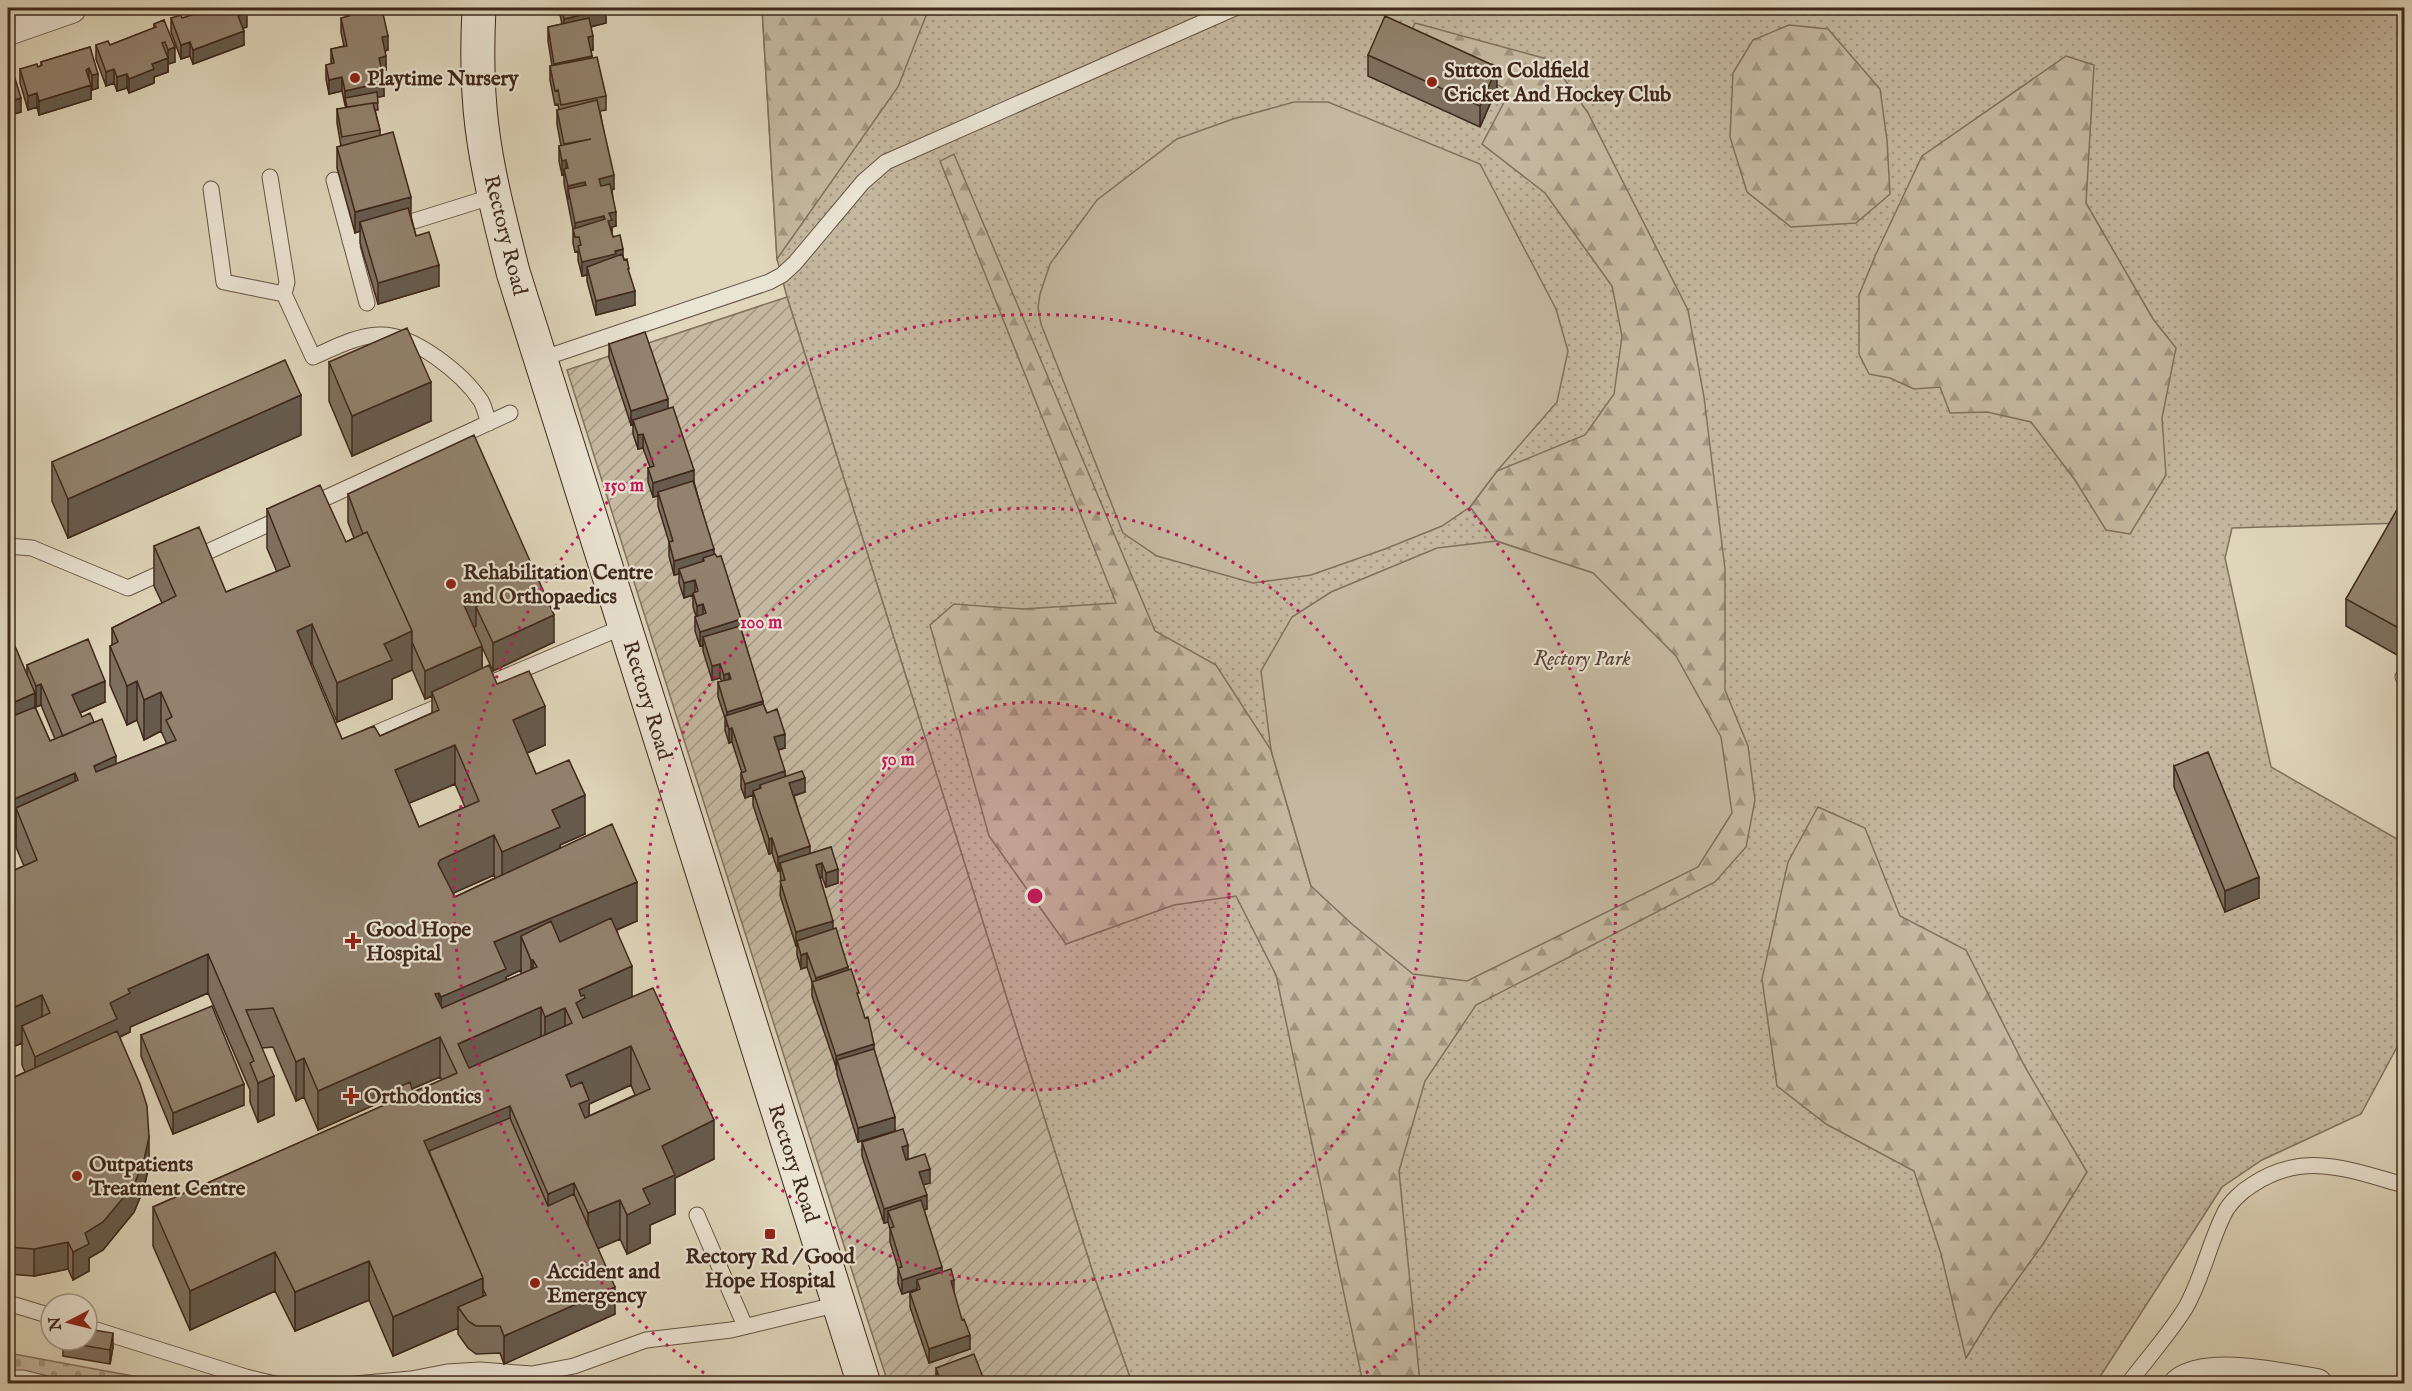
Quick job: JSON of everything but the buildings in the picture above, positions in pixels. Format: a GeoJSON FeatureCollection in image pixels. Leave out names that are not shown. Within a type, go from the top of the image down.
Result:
{"type":"FeatureCollection","features":[{"type":"Feature","properties":{"kind":"street"},"geometry":{"type":"LineString","coordinates":[[8,30],[71,8]]}},
{"type":"Feature","properties":{"kind":"street","name":"Rectory Road"},"geometry":{"type":"LineString","coordinates":[[479,8],[477,65],[481,117],[494,195],[513,272],[864,1383]]}},
{"type":"Feature","properties":{"kind":"street"},"geometry":{"type":"LineString","coordinates":[[2179,1383],[2200,1375],[2229,1371],[2318,1383]]}},
{"type":"Feature","properties":{"kind":"lane"},"geometry":{"type":"LineString","coordinates":[[541,359],[769,282],[782,275],[795,263],[863,182],[886,162],[1234,8]]}},
{"type":"Feature","properties":{"kind":"lane"},"geometry":{"type":"LineString","coordinates":[[270,177],[287,282],[284,294],[313,357],[358,338],[382,334],[404,340],[435,355],[465,383],[482,403],[489,423]]}},
{"type":"Feature","properties":{"kind":"lane"},"geometry":{"type":"LineString","coordinates":[[334,180],[367,303]]}},
{"type":"Feature","properties":{"kind":"lane"},"geometry":{"type":"LineString","coordinates":[[211,189],[224,282],[284,294]]}},
{"type":"Feature","properties":{"kind":"lane"},"geometry":{"type":"LineString","coordinates":[[350,241],[494,195]]}},
{"type":"Feature","properties":{"kind":"lane"},"geometry":{"type":"LineString","coordinates":[[8,546],[32,548],[128,588],[510,413]]}},
{"type":"Feature","properties":{"kind":"lane"},"geometry":{"type":"LineString","coordinates":[[367,737],[625,626]]}},
{"type":"Feature","properties":{"kind":"lane"},"geometry":{"type":"LineString","coordinates":[[2128,1383],[2186,1307],[2225,1212],[2246,1189],[2264,1176],[2283,1168],[2336,1166],[2404,1185]]}},
{"type":"Feature","properties":{"kind":"lane"},"geometry":{"type":"LineString","coordinates":[[697,1215],[745,1326]]}},
{"type":"Feature","properties":{"kind":"lane"},"geometry":{"type":"LineString","coordinates":[[8,1303],[39,1312]]}},
{"type":"Feature","properties":{"kind":"lane"},"geometry":{"type":"LineString","coordinates":[[355,1383],[411,1379],[447,1372],[480,1370],[532,1374],[574,1366],[646,1340],[745,1326],[839,1304]]}},
{"type":"Feature","properties":{"kind":"lane"},"geometry":{"type":"LineString","coordinates":[[99,1331],[246,1377],[274,1383]]}},
{"type":"Feature","properties":{"kind":"lane"},"geometry":{"type":"LineString","coordinates":[[8,1378],[23,1378],[47,1383]]}},
{"type":"Feature","properties":{"kind":"green space","name":"Rectory Park"},"geometry":{"type":"Polygon","coordinates":[[[762,8],[2404,8],[2404,523],[2232,528],[2225,558],[2271,767],[2404,843],[2404,1034],[2361,1114],[2262,1160],[2222,1187],[2096,1383],[1132,1383],[1093,1273],[787,297],[777,259],[762,8]]]}},
{"type":"Feature","properties":{"kind":"green space"},"geometry":{"type":"Polygon","coordinates":[[[762,8],[929,8],[898,87],[777,259],[762,8]]]}},
{"type":"Feature","properties":{"kind":"green space"},"geometry":{"type":"Polygon","coordinates":[[[1415,23],[1551,60],[1588,113],[1688,310],[1704,397],[1725,569],[1725,690],[1748,746],[1755,800],[1746,847],[1715,882],[1476,1005],[1425,1081],[1399,1171],[1420,1383],[1363,1383],[1276,975],[1236,896],[1174,905],[1066,944],[989,836],[930,625],[954,604],[1023,609],[1116,603],[940,161],[954,154],[1155,631],[1216,665],[1271,750],[1311,886],[1593,573],[1496,541],[1470,507],[1497,471],[1585,435],[1614,394],[1622,336],[1612,286],[1545,193],[1482,144],[1510,91],[1407,40],[1415,23]]]}},
{"type":"Feature","properties":{"kind":"green space"},"geometry":{"type":"Polygon","coordinates":[[[1789,25],[1828,29],[1880,89],[1887,140],[1890,194],[1856,223],[1791,227],[1747,192],[1730,137],[1733,73],[1753,40],[1789,25]]]}},
{"type":"Feature","properties":{"kind":"green space"},"geometry":{"type":"Polygon","coordinates":[[[2066,56],[2094,65],[2086,203],[2153,319],[2176,348],[2162,418],[2166,475],[2130,534],[2106,530],[2075,480],[2031,422],[1987,412],[1950,413],[1940,387],[1914,389],[1890,378],[1869,374],[1859,354],[1859,295],[1922,156],[2066,56]]]}},
{"type":"Feature","properties":{"kind":"green space"},"geometry":{"type":"Polygon","coordinates":[[[1294,102],[1328,102],[1480,164],[1556,309],[1568,351],[1557,402],[1497,471],[1470,507],[1442,526],[1311,575],[1253,583],[1157,556],[1123,533],[1041,324],[1038,308],[1050,264],[1097,200],[1177,139],[1233,119],[1294,102]]]}},
{"type":"Feature","properties":{"kind":"green space"},"geometry":{"type":"Polygon","coordinates":[[[787,297],[1093,1273],[1132,1383],[888,1383],[865,1312],[567,370],[787,297]]]}},
{"type":"Feature","properties":{"kind":"green space"},"geometry":{"type":"Polygon","coordinates":[[[1496,541],[1593,573],[1676,656],[1721,737],[1732,813],[1698,867],[1467,981],[1413,974],[1353,925],[1311,886],[1271,750],[1261,671],[1292,617],[1331,592],[1437,548],[1496,541]]]}},
{"type":"Feature","properties":{"kind":"green space"},"geometry":{"type":"Polygon","coordinates":[[[1818,807],[1865,828],[1900,916],[1966,950],[2025,1067],[2087,1172],[2043,1244],[1994,1312],[1966,1358],[1941,1254],[1914,1171],[1826,1124],[1777,1086],[1762,979],[1788,862],[1818,807]]]}},
{"type":"Feature","properties":{"kind":"green space"},"geometry":{"type":"Polygon","coordinates":[[[8,1353],[171,1383],[8,1383],[8,1353]]]}},
{"type":"Feature","properties":{"kind":"place","name":"Playtime Nursery"},"geometry":{"type":"Point","coordinates":[355,78]}},
{"type":"Feature","properties":{"kind":"place","name":"Sutton Coldfield Cricket And Hockey Club"},"geometry":{"type":"Point","coordinates":[1432,82]}},
{"type":"Feature","properties":{"kind":"place","name":"Rehabilitation Centre and Orthopaedics"},"geometry":{"type":"Point","coordinates":[451,584]}},
{"type":"Feature","properties":{"kind":"place","name":"Good Hope Hospital"},"geometry":{"type":"Point","coordinates":[353,941]}},
{"type":"Feature","properties":{"kind":"place","name":"Orthodontics"},"geometry":{"type":"Point","coordinates":[351,1096]}},
{"type":"Feature","properties":{"kind":"place","name":"Outpatients Treatment Centre"},"geometry":{"type":"Point","coordinates":[77,1176]}},
{"type":"Feature","properties":{"kind":"place","name":"Rectory Rd / Good Hope Hospital"},"geometry":{"type":"Point","coordinates":[770,1234]}},
{"type":"Feature","properties":{"kind":"place","name":"Accident and Emergency"},"geometry":{"type":"Point","coordinates":[535,1283]}}]}
